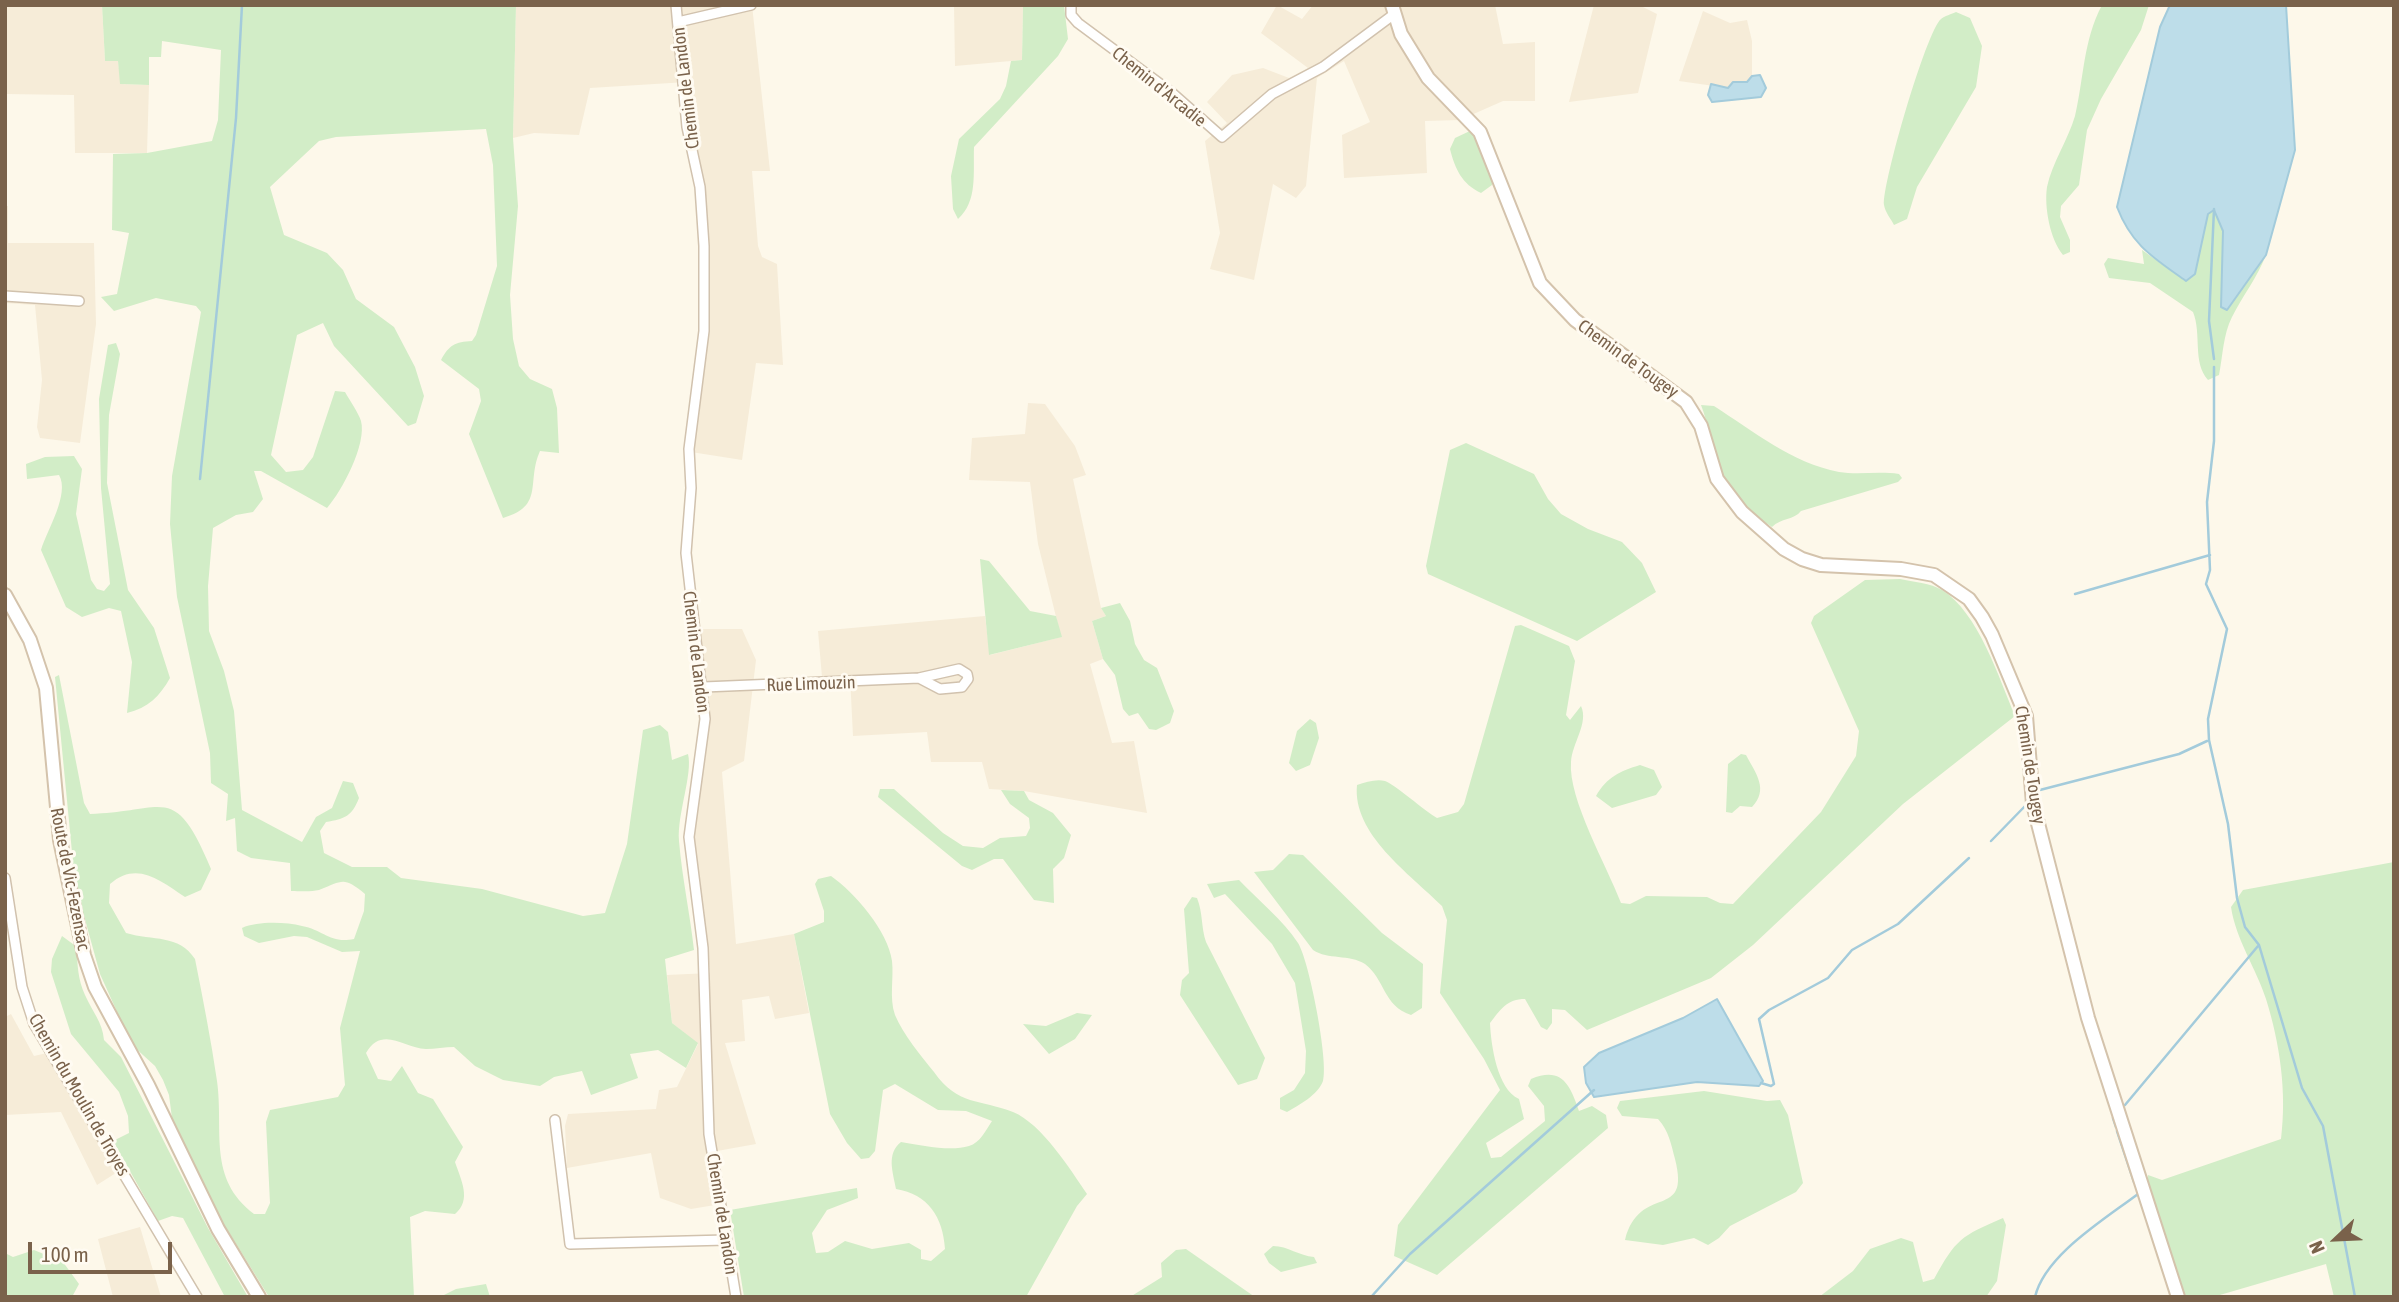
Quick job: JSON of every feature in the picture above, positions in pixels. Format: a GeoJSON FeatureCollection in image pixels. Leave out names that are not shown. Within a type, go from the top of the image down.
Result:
{"type":"FeatureCollection","features":[{"type":"Feature","properties":{"kind":"street","name":"Chemin de Landon"},"geometry":{"type":"LineString","coordinates":[[676,5],[687,127],[700,187],[704,246],[704,331],[689,449],[691,488],[686,553],[687,578],[704,687],[703,749],[691,806],[689,837],[704,961],[708,1120],[736,1297]]}},
{"type":"Feature","properties":{"kind":"street"},"geometry":{"type":"LineString","coordinates":[[678,22],[751,5]]}},
{"type":"Feature","properties":{"kind":"street","name":"Chemin d'Arcadie"},"geometry":{"type":"LineString","coordinates":[[1070,5],[1077,23],[1171,92],[1222,137],[1272,94],[1323,68],[1392,10]]}},
{"type":"Feature","properties":{"kind":"street","name":"Chemin de Tougey"},"geometry":{"type":"LineString","coordinates":[[1392,10],[1412,55],[1428,78],[1480,132],[1540,282],[1575,320],[1686,402],[1701,426],[1717,479],[1742,512],[1784,549],[1802,559],[1821,565],[1901,569],[1934,575],[1969,599],[1982,617],[2026,716],[2033,804],[2085,1005],[2178,1297]]}},
{"type":"Feature","properties":{"kind":"street"},"geometry":{"type":"LineString","coordinates":[[5,296],[79,301]]}},
{"type":"Feature","properties":{"kind":"street","name":"Route de Vic-Fezensac"},"geometry":{"type":"LineString","coordinates":[[5,595],[30,640],[46,688],[60,841],[84,955],[96,987],[148,1085],[218,1229],[259,1297]]}},
{"type":"Feature","properties":{"kind":"street","name":"Rue Limouzin"},"geometry":{"type":"LineString","coordinates":[[704,687],[919,678],[959,669],[967,674],[968,679],[962,687],[940,690],[919,678]]}},
{"type":"Feature","properties":{"kind":"street","name":"Chemin du Moulin de Troyes"},"geometry":{"type":"LineString","coordinates":[[5,878],[23,987],[34,1024],[197,1297]]}},
{"type":"Feature","properties":{"kind":"street"},"geometry":{"type":"LineString","coordinates":[[555,1120],[570,1244],[726,1240]]}},
{"type":"Feature","properties":{"kind":"shaded area"},"geometry":{"type":"Polygon","coordinates":[[[5,5],[102,5],[105,61],[118,61],[121,84],[149,85],[147,153],[75,153],[74,95],[5,94],[5,5]]]}},
{"type":"Feature","properties":{"kind":"shaded area"},"geometry":{"type":"Polygon","coordinates":[[[516,5],[752,5],[770,171],[752,171],[758,246],[762,257],[777,264],[783,365],[756,363],[742,460],[691,452],[709,328],[709,241],[702,179],[689,125],[687,82],[590,88],[579,135],[534,133],[513,138],[516,5]]]}},
{"type":"Feature","properties":{"kind":"shaded area"},"geometry":{"type":"Polygon","coordinates":[[[954,5],[1023,5],[1022,60],[955,66],[954,5]]]}},
{"type":"Feature","properties":{"kind":"shaded area"},"geometry":{"type":"Polygon","coordinates":[[[1277,5],[1302,19],[1313,5],[1495,5],[1503,44],[1535,42],[1535,101],[1503,101],[1460,120],[1425,121],[1427,173],[1344,178],[1342,135],[1370,122],[1344,61],[1317,78],[1306,186],[1296,198],[1273,184],[1254,280],[1210,269],[1220,233],[1205,141],[1227,123],[1207,102],[1232,75],[1263,68],[1289,78],[1308,68],[1261,33],[1277,5]]]}},
{"type":"Feature","properties":{"kind":"shaded area"},"geometry":{"type":"Polygon","coordinates":[[[1594,5],[1639,5],[1657,14],[1638,93],[1569,102],[1594,5]]]}},
{"type":"Feature","properties":{"kind":"shaded area"},"geometry":{"type":"Polygon","coordinates":[[[1703,11],[1730,23],[1747,20],[1752,41],[1752,76],[1748,82],[1733,82],[1728,88],[1679,81],[1703,11]]]}},
{"type":"Feature","properties":{"kind":"shaded area"},"geometry":{"type":"Polygon","coordinates":[[[5,206],[8,206],[8,243],[94,243],[96,324],[80,443],[40,438],[37,427],[42,380],[35,305],[5,303],[5,206]]]}},
{"type":"Feature","properties":{"kind":"shaded area"},"geometry":{"type":"Polygon","coordinates":[[[1028,403],[1045,404],[1075,446],[1086,475],[1073,479],[1101,608],[1106,616],[1092,621],[1103,659],[1090,664],[1112,743],[1134,741],[1147,813],[1024,791],[989,789],[982,762],[931,762],[927,732],[853,736],[850,676],[822,677],[818,631],[985,616],[990,655],[1061,637],[1038,544],[1030,482],[969,480],[972,438],[1025,434],[1028,403]]]}},
{"type":"Feature","properties":{"kind":"shaded area"},"geometry":{"type":"Polygon","coordinates":[[[698,629],[742,629],[756,660],[744,761],[722,772],[736,944],[794,934],[809,1013],[775,1019],[769,996],[742,1000],[745,1041],[725,1043],[756,1144],[706,1153],[715,1205],[691,1209],[660,1198],[651,1153],[567,1168],[565,1126],[568,1114],[656,1109],[659,1090],[677,1087],[698,1044],[672,1023],[667,975],[710,973],[704,911],[691,838],[706,753],[708,694],[698,629]]]}},
{"type":"Feature","properties":{"kind":"shaded area"},"geometry":{"type":"Polygon","coordinates":[[[11,1014],[34,1056],[47,1053],[119,1171],[97,1185],[61,1112],[5,1115],[5,1017],[11,1014]]]}},
{"type":"Feature","properties":{"kind":"shaded area"},"geometry":{"type":"Polygon","coordinates":[[[140,1227],[161,1297],[113,1297],[98,1239],[140,1227]]]}},
{"type":"Feature","properties":{"kind":"green space"},"geometry":{"type":"Polygon","coordinates":[[[102,5],[516,5],[513,138],[518,206],[510,295],[513,339],[519,366],[530,379],[552,389],[557,408],[559,453],[540,451],[529,500],[525,507],[503,518],[469,434],[481,401],[479,389],[441,360],[453,345],[472,341],[476,335],[497,266],[493,165],[486,129],[336,137],[319,141],[270,187],[284,235],[327,253],[343,270],[356,299],[394,327],[415,367],[424,396],[416,423],[408,426],[334,346],[323,323],[297,335],[271,455],[286,472],[303,470],[313,457],[335,391],[345,392],[361,421],[362,431],[357,454],[346,479],[327,508],[261,471],[254,471],[263,499],[253,512],[236,515],[213,528],[208,586],[209,631],[224,671],[234,711],[242,810],[302,842],[316,817],[332,808],[343,781],[353,783],[359,798],[354,809],[343,818],[326,822],[320,831],[324,853],[352,867],[387,867],[401,878],[482,889],[583,916],[605,913],[627,844],[643,730],[660,725],[668,732],[672,760],[688,754],[689,762],[679,841],[694,950],[665,959],[672,1023],[698,1043],[686,1068],[658,1050],[630,1054],[638,1078],[591,1095],[582,1071],[554,1077],[540,1086],[503,1080],[475,1066],[454,1047],[426,1049],[386,1039],[372,1045],[366,1053],[378,1079],[391,1081],[402,1066],[418,1093],[433,1099],[463,1147],[455,1162],[464,1190],[460,1208],[455,1214],[425,1211],[410,1217],[414,1297],[269,1297],[225,1226],[173,1126],[169,1095],[163,1080],[155,1066],[132,1045],[100,974],[75,883],[55,677],[59,675],[84,803],[90,814],[152,807],[176,812],[187,823],[211,869],[201,890],[185,897],[149,876],[139,873],[120,877],[110,884],[109,903],[126,933],[173,942],[189,951],[195,959],[217,1081],[223,1169],[239,1200],[254,1214],[265,1214],[270,1203],[266,1122],[270,1110],[338,1097],[345,1085],[340,1028],[360,951],[342,952],[307,937],[294,936],[259,943],[244,936],[242,928],[264,923],[288,924],[310,928],[339,940],[354,939],[364,911],[365,894],[347,882],[316,891],[291,891],[290,863],[251,858],[237,851],[235,818],[226,821],[228,794],[211,783],[210,753],[177,597],[170,524],[172,476],[201,312],[196,306],[156,298],[114,311],[101,297],[117,294],[129,233],[112,230],[113,154],[147,153],[212,141],[218,120],[221,50],[162,41],[161,57],[149,57],[149,85],[120,84],[118,61],[105,61],[102,5]]]}},
{"type":"Feature","properties":{"kind":"green space"},"geometry":{"type":"Polygon","coordinates":[[[1023,5],[1064,5],[1068,39],[1058,56],[974,147],[972,195],[958,219],[953,209],[951,176],[959,139],[1000,99],[1006,86],[1011,61],[1022,60],[1023,5]]]}},
{"type":"Feature","properties":{"kind":"green space"},"geometry":{"type":"Polygon","coordinates":[[[2102,5],[2149,5],[2141,30],[2101,99],[2087,130],[2079,185],[2061,206],[2060,217],[2070,240],[2070,252],[2063,255],[2049,223],[2047,187],[2075,116],[2087,46],[2102,5]]]}},
{"type":"Feature","properties":{"kind":"green space"},"geometry":{"type":"Polygon","coordinates":[[[1956,12],[1970,18],[1982,46],[1976,87],[1917,187],[1907,219],[1894,225],[1884,205],[1885,192],[1906,109],[1934,30],[1941,19],[1956,12]]]}},
{"type":"Feature","properties":{"kind":"green space"},"geometry":{"type":"Polygon","coordinates":[[[1472,130],[1493,177],[1492,185],[1481,193],[1460,175],[1450,149],[1455,138],[1472,130]]]}},
{"type":"Feature","properties":{"kind":"green space"},"geometry":{"type":"Polygon","coordinates":[[[2214,210],[2223,231],[2221,306],[2227,310],[2266,255],[2229,324],[2219,375],[2208,380],[2200,365],[2193,312],[2150,283],[2109,278],[2104,264],[2108,258],[2144,264],[2142,250],[2186,281],[2195,274],[2208,214],[2214,210]]]}},
{"type":"Feature","properties":{"kind":"green space"},"geometry":{"type":"Polygon","coordinates":[[[116,343],[120,354],[109,415],[107,483],[128,590],[154,628],[170,678],[153,700],[127,713],[132,662],[121,611],[109,608],[82,617],[66,607],[41,550],[60,502],[62,483],[59,475],[27,479],[26,464],[45,457],[74,456],[82,469],[76,514],[91,580],[97,589],[104,591],[110,584],[101,488],[99,399],[108,345],[116,343]]]}},
{"type":"Feature","properties":{"kind":"green space"},"geometry":{"type":"Polygon","coordinates":[[[1701,405],[1714,406],[1789,454],[1822,468],[1846,473],[1899,474],[1902,478],[1898,482],[1801,511],[1772,527],[1745,506],[1723,480],[1718,471],[1701,405]]]}},
{"type":"Feature","properties":{"kind":"green space"},"geometry":{"type":"Polygon","coordinates":[[[1466,443],[1534,474],[1548,499],[1561,514],[1588,529],[1622,542],[1642,563],[1656,592],[1577,641],[1428,574],[1426,566],[1450,450],[1466,443]]]}},
{"type":"Feature","properties":{"kind":"green space"},"geometry":{"type":"Polygon","coordinates":[[[980,559],[989,561],[1030,611],[1056,616],[1062,637],[989,655],[980,559]]]}},
{"type":"Feature","properties":{"kind":"green space"},"geometry":{"type":"Polygon","coordinates":[[[1900,579],[1938,588],[1955,600],[1986,647],[2015,716],[1903,804],[1753,945],[1711,978],[1587,1030],[1565,1010],[1552,1009],[1552,1023],[1547,1030],[1541,1027],[1525,999],[1505,1006],[1490,1023],[1492,1043],[1500,1076],[1511,1094],[1519,1099],[1524,1119],[1486,1143],[1491,1158],[1501,1157],[1545,1121],[1544,1106],[1528,1086],[1531,1079],[1542,1076],[1550,1075],[1563,1080],[1579,1111],[1592,1106],[1606,1115],[1608,1128],[1437,1275],[1394,1256],[1398,1225],[1500,1090],[1484,1059],[1440,993],[1447,920],[1442,906],[1400,867],[1373,836],[1358,803],[1357,785],[1385,781],[1437,818],[1458,812],[1464,804],[1515,626],[1521,625],[1569,646],[1575,661],[1566,715],[1570,720],[1581,706],[1583,719],[1572,755],[1572,777],[1582,813],[1621,903],[1630,904],[1646,896],[1707,897],[1720,903],[1733,904],[1821,812],[1856,756],[1859,731],[1811,623],[1814,616],[1865,580],[1900,579]]]}},
{"type":"Feature","properties":{"kind":"green space"},"geometry":{"type":"Polygon","coordinates":[[[1120,603],[1130,621],[1135,644],[1144,660],[1157,668],[1174,711],[1170,723],[1156,730],[1149,729],[1138,713],[1129,716],[1123,709],[1115,675],[1103,659],[1092,621],[1106,616],[1101,608],[1120,603]]]}},
{"type":"Feature","properties":{"kind":"green space"},"geometry":{"type":"Polygon","coordinates":[[[1310,719],[1316,723],[1319,738],[1310,765],[1296,771],[1289,763],[1297,731],[1310,719]]]}},
{"type":"Feature","properties":{"kind":"green space"},"geometry":{"type":"Polygon","coordinates":[[[1741,754],[1746,755],[1757,775],[1760,794],[1752,807],[1740,806],[1732,813],[1726,812],[1728,764],[1741,754]]]}},
{"type":"Feature","properties":{"kind":"green space"},"geometry":{"type":"Polygon","coordinates":[[[1640,765],[1654,770],[1662,787],[1656,795],[1612,808],[1596,796],[1615,776],[1640,765]]]}},
{"type":"Feature","properties":{"kind":"green space"},"geometry":{"type":"Polygon","coordinates":[[[880,789],[894,789],[943,833],[963,846],[983,848],[1000,838],[1026,836],[1030,828],[1029,818],[1010,804],[1001,790],[1024,791],[1029,800],[1053,813],[1071,835],[1064,858],[1053,869],[1054,903],[1034,900],[1003,859],[994,859],[972,870],[962,866],[878,797],[880,789]]]}},
{"type":"Feature","properties":{"kind":"green space"},"geometry":{"type":"Polygon","coordinates":[[[1289,854],[1303,855],[1382,933],[1423,964],[1422,1008],[1411,1015],[1402,1011],[1389,999],[1377,977],[1365,964],[1313,950],[1254,872],[1273,870],[1289,854]]]}},
{"type":"Feature","properties":{"kind":"green space"},"geometry":{"type":"Polygon","coordinates":[[[2394,862],[2394,1297],[2334,1297],[2326,1264],[2213,1297],[2186,1297],[2147,1182],[2148,1175],[2162,1180],[2281,1139],[2283,1086],[2275,1033],[2266,999],[2237,931],[2231,907],[2243,890],[2394,862]]]}},
{"type":"Feature","properties":{"kind":"green space"},"geometry":{"type":"Polygon","coordinates":[[[831,876],[860,902],[884,937],[892,961],[892,1002],[895,1015],[907,1037],[929,1066],[952,1091],[970,1100],[1013,1112],[1034,1126],[1054,1148],[1087,1194],[1077,1206],[1026,1297],[744,1297],[730,1210],[857,1188],[858,1198],[827,1210],[812,1233],[816,1253],[828,1252],[845,1241],[872,1249],[909,1243],[921,1250],[921,1259],[931,1261],[945,1249],[941,1227],[932,1209],[925,1202],[917,1196],[896,1189],[893,1152],[901,1142],[944,1148],[969,1146],[980,1139],[992,1121],[966,1111],[938,1110],[895,1084],[883,1090],[875,1151],[869,1158],[861,1159],[847,1143],[830,1114],[794,934],[824,922],[824,911],[815,884],[818,879],[831,876]]]}},
{"type":"Feature","properties":{"kind":"green space"},"geometry":{"type":"Polygon","coordinates":[[[1239,880],[1278,918],[1298,943],[1312,989],[1321,1033],[1323,1081],[1313,1095],[1287,1112],[1280,1109],[1280,1098],[1294,1090],[1305,1073],[1306,1051],[1295,983],[1272,944],[1225,894],[1214,898],[1207,884],[1239,880]]]}},
{"type":"Feature","properties":{"kind":"green space"},"geometry":{"type":"Polygon","coordinates":[[[1192,897],[1197,898],[1199,904],[1206,942],[1265,1058],[1257,1079],[1238,1085],[1180,995],[1182,980],[1189,973],[1184,909],[1192,897]]]}},
{"type":"Feature","properties":{"kind":"green space"},"geometry":{"type":"Polygon","coordinates":[[[62,936],[77,947],[81,984],[99,1022],[104,1040],[121,1057],[208,1228],[248,1297],[225,1297],[183,1218],[172,1216],[158,1221],[113,1141],[129,1133],[128,1116],[119,1092],[71,1034],[51,972],[52,959],[62,936]]]}},
{"type":"Feature","properties":{"kind":"green space"},"geometry":{"type":"Polygon","coordinates":[[[1077,1013],[1092,1015],[1075,1039],[1049,1054],[1023,1024],[1046,1026],[1077,1013]]]}},
{"type":"Feature","properties":{"kind":"green space"},"geometry":{"type":"Polygon","coordinates":[[[1704,1091],[1767,1101],[1780,1100],[1788,1115],[1803,1183],[1796,1192],[1730,1226],[1708,1245],[1694,1238],[1663,1245],[1625,1240],[1632,1222],[1641,1212],[1670,1197],[1676,1190],[1678,1178],[1671,1143],[1662,1124],[1658,1119],[1622,1116],[1617,1108],[1620,1101],[1704,1091]]]}},
{"type":"Feature","properties":{"kind":"green space"},"geometry":{"type":"Polygon","coordinates":[[[2003,1218],[2006,1225],[1997,1281],[1986,1297],[1819,1297],[1853,1271],[1870,1249],[1901,1238],[1913,1242],[1923,1282],[1934,1279],[1948,1255],[1961,1240],[2003,1218]]]}},
{"type":"Feature","properties":{"kind":"green space"},"geometry":{"type":"Polygon","coordinates":[[[1273,1246],[1314,1257],[1317,1263],[1281,1272],[1269,1263],[1264,1254],[1273,1246]]]}},
{"type":"Feature","properties":{"kind":"green space"},"geometry":{"type":"Polygon","coordinates":[[[1186,1249],[1255,1297],[1130,1297],[1162,1277],[1161,1263],[1176,1250],[1186,1249]]]}},
{"type":"Feature","properties":{"kind":"green space"},"geometry":{"type":"Polygon","coordinates":[[[34,1250],[63,1262],[79,1284],[72,1297],[5,1297],[5,1253],[13,1257],[34,1250]]]}},
{"type":"Feature","properties":{"kind":"green space"},"geometry":{"type":"Polygon","coordinates":[[[486,1284],[490,1297],[440,1297],[456,1289],[486,1284]]]}},
{"type":"Feature","properties":{"kind":"water"},"geometry":{"type":"Polygon","coordinates":[[[2170,5],[2286,5],[2295,150],[2266,255],[2227,310],[2221,307],[2223,231],[2214,210],[2208,214],[2195,274],[2186,281],[2145,250],[2130,232],[2117,207],[2160,27],[2170,5]]]}},
{"type":"Feature","properties":{"kind":"water"},"geometry":{"type":"Polygon","coordinates":[[[1760,75],[1766,88],[1761,97],[1712,102],[1708,95],[1711,84],[1728,88],[1733,82],[1747,82],[1752,76],[1760,75]]]}},
{"type":"Feature","properties":{"kind":"water"},"geometry":{"type":"Polygon","coordinates":[[[1717,999],[1763,1081],[1759,1086],[1697,1082],[1594,1097],[1586,1083],[1584,1067],[1599,1053],[1683,1018],[1717,999]]]}},
{"type":"Feature","properties":{"kind":"waterway"},"geometry":{"type":"LineString","coordinates":[[200,479],[236,118],[242,5]]}},
{"type":"Feature","properties":{"kind":"waterway"},"geometry":{"type":"LineString","coordinates":[[2214,209],[2209,321],[2214,359]]}},
{"type":"Feature","properties":{"kind":"waterway"},"geometry":{"type":"LineString","coordinates":[[2214,367],[2214,441],[2207,502],[2210,570],[2206,584],[2227,629],[2208,719],[2209,740],[2228,824],[2237,898],[2245,927],[2259,945],[2302,1088],[2323,1126],[2355,1297]]}},
{"type":"Feature","properties":{"kind":"waterway"},"geometry":{"type":"LineString","coordinates":[[2075,594],[2210,555]]}},
{"type":"Feature","properties":{"kind":"waterway"},"geometry":{"type":"LineString","coordinates":[[2036,791],[2179,754],[2207,741]]}},
{"type":"Feature","properties":{"kind":"waterway"},"geometry":{"type":"LineString","coordinates":[[1991,841],[2028,803]]}},
{"type":"Feature","properties":{"kind":"waterway"},"geometry":{"type":"LineString","coordinates":[[1761,1083],[1771,1086],[1774,1084],[1759,1019],[1769,1010],[1828,978],[1852,950],[1898,924],[1969,858]]}},
{"type":"Feature","properties":{"kind":"waterway"},"geometry":{"type":"LineString","coordinates":[[2125,1105],[2258,946]]}},
{"type":"Feature","properties":{"kind":"waterway"},"geometry":{"type":"LineString","coordinates":[[1371,1297],[1410,1254],[1594,1090]]}},
{"type":"Feature","properties":{"kind":"waterway"},"geometry":{"type":"LineString","coordinates":[[2113,1118],[2116,1127]]}},
{"type":"Feature","properties":{"kind":"waterway"},"geometry":{"type":"LineString","coordinates":[[2117,1131],[2134,1182]]}},
{"type":"Feature","properties":{"kind":"waterway"},"geometry":{"type":"LineString","coordinates":[[2035,1297],[2041,1282],[2063,1253],[2138,1194],[2137,1189]]}}]}
